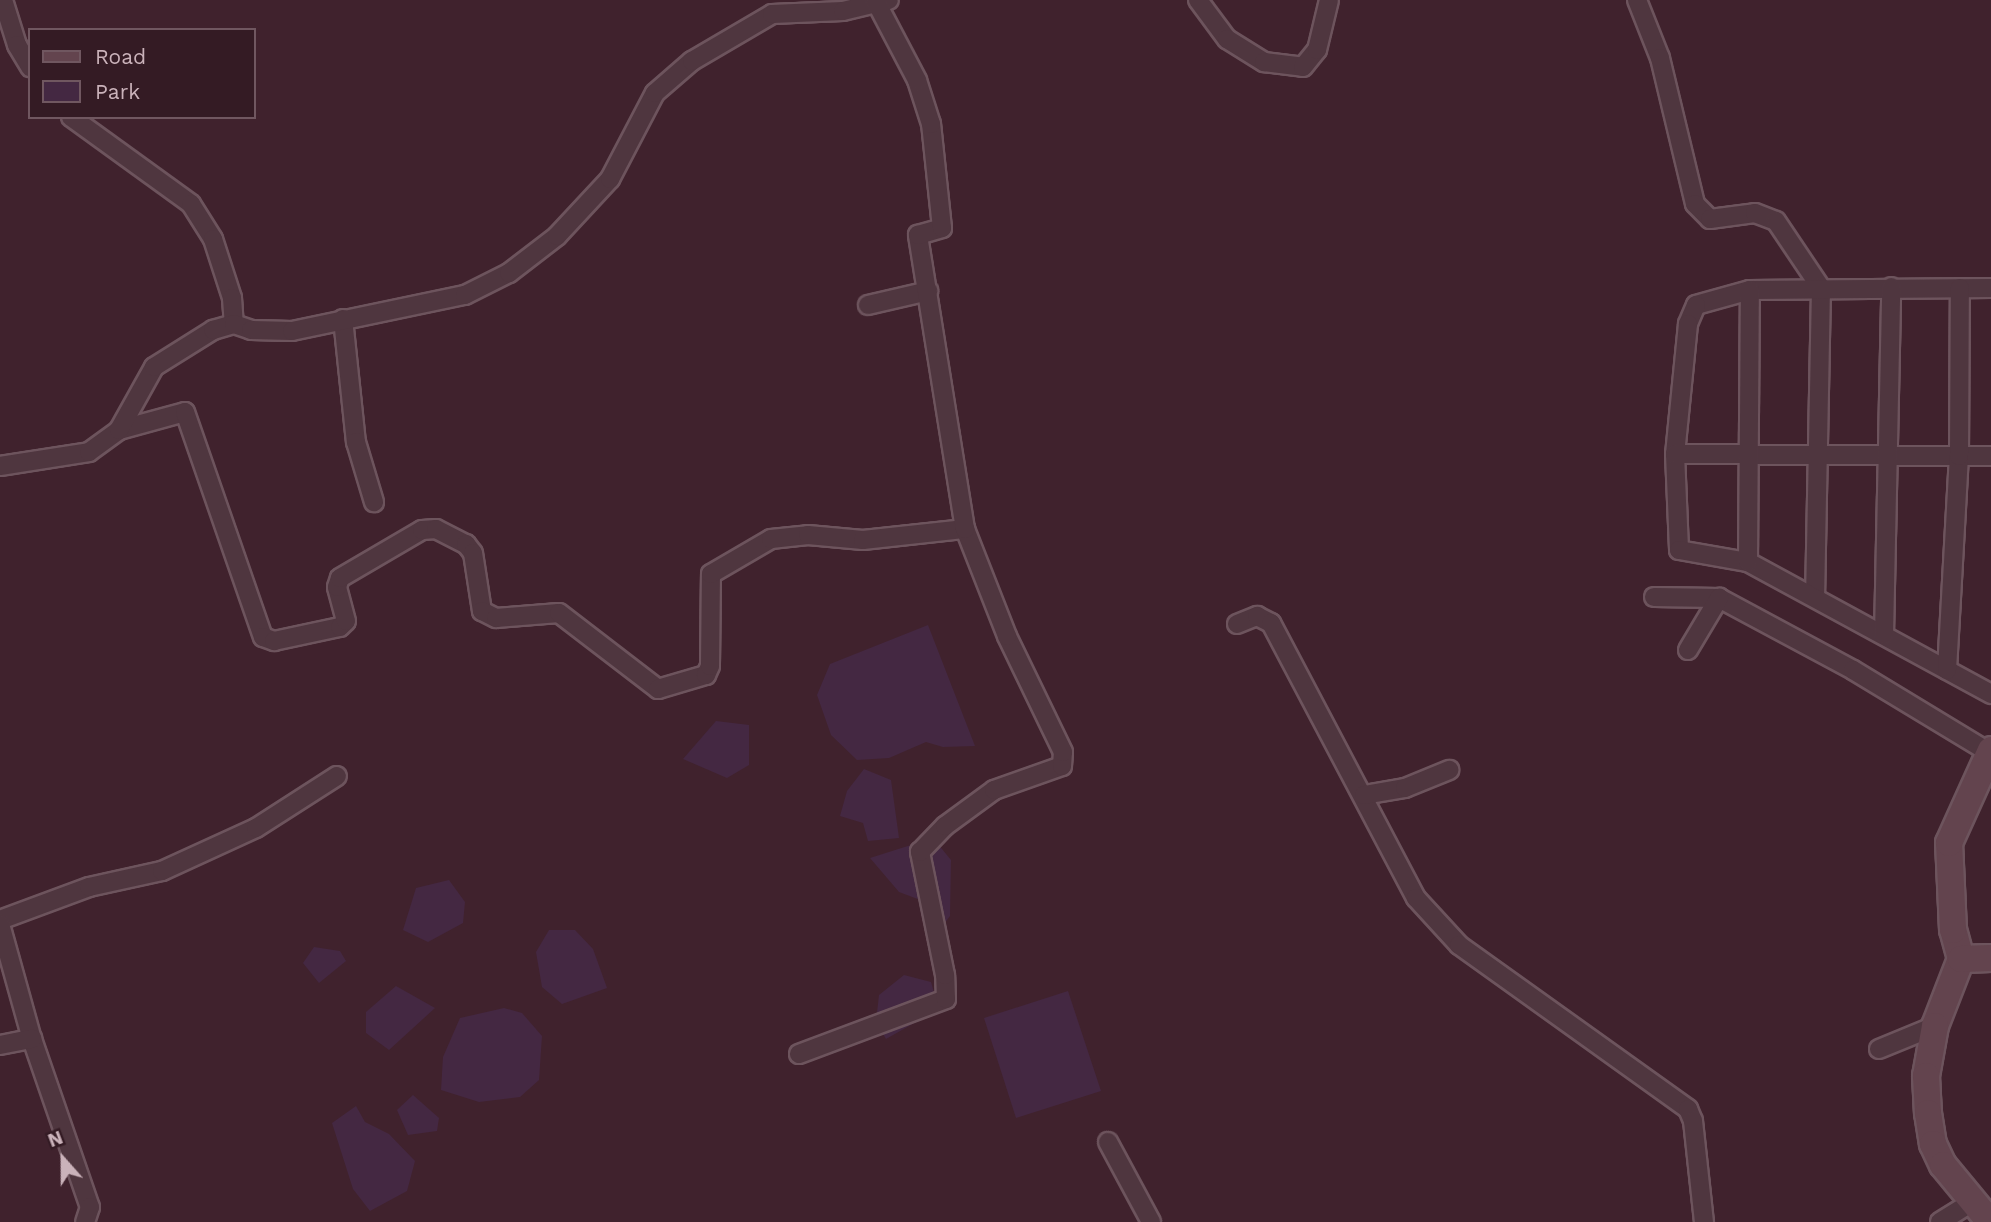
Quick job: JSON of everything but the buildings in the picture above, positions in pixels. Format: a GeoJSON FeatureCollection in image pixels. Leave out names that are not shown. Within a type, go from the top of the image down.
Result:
{"type":"FeatureCollection","features":[{"type":"Feature","properties":{"kind":"street"},"geometry":{"type":"LineString","coordinates":[[3,0],[23,48]]}},
{"type":"Feature","properties":{"kind":"street"},"geometry":{"type":"LineString","coordinates":[[1198,0],[1227,39],[1264,62],[1303,68],[1317,50],[1335,1]]}},
{"type":"Feature","properties":{"kind":"street"},"geometry":{"type":"LineString","coordinates":[[1637,0],[1660,58],[1695,204],[1710,219],[1755,213],[1776,221],[1821,288],[1820,455],[1815,596]]}},
{"type":"Feature","properties":{"kind":"street"},"geometry":{"type":"LineString","coordinates":[[119,430],[154,367],[197,338],[234,324],[251,330],[292,331],[465,295],[509,273],[557,236],[610,179],[655,93],[733,34],[772,14],[881,2],[917,80],[931,124],[942,228],[918,235],[965,528],[1007,636],[1063,752],[1062,766],[994,790],[945,826],[920,852],[946,975],[946,999],[799,1054]]}},
{"type":"Feature","properties":{"kind":"street"},"geometry":{"type":"LineString","coordinates":[[74,119],[191,204],[213,239],[232,298],[234,324]]}},
{"type":"Feature","properties":{"kind":"street"},"geometry":{"type":"LineString","coordinates":[[1884,635],[1891,288]]}},
{"type":"Feature","properties":{"kind":"street"},"geometry":{"type":"LineString","coordinates":[[1947,670],[1959,456],[1960,288]]}},
{"type":"Feature","properties":{"kind":"street"},"geometry":{"type":"LineString","coordinates":[[1991,288],[1750,290],[1696,305],[1688,324],[1675,454],[1679,550],[1748,562],[1815,596],[1991,694]]}},
{"type":"Feature","properties":{"kind":"street"},"geometry":{"type":"LineString","coordinates":[[1748,562],[1750,290]]}},
{"type":"Feature","properties":{"kind":"street"},"geometry":{"type":"LineString","coordinates":[[867,305],[928,291]]}},
{"type":"Feature","properties":{"kind":"street"},"geometry":{"type":"LineString","coordinates":[[343,319],[356,442],[374,502]]}},
{"type":"Feature","properties":{"kind":"street"},"geometry":{"type":"LineString","coordinates":[[0,466],[89,452],[119,430],[185,412],[263,637],[274,641],[340,626],[346,621],[337,587],[340,578],[422,530],[436,529],[466,544],[473,553],[482,611],[496,618],[559,613],[658,689],[706,675],[710,666],[711,574],[771,539],[808,535],[863,540],[965,528]]}},
{"type":"Feature","properties":{"kind":"street"},"geometry":{"type":"LineString","coordinates":[[1675,454],[1991,456]]}},
{"type":"Feature","properties":{"kind":"street"},"geometry":{"type":"LineString","coordinates":[[1654,597],[1719,598],[1843,664],[1990,751],[1949,843],[1953,930],[1961,960],[1935,1026],[1926,1076],[1933,1144],[1972,1202],[1990,1222]]}},
{"type":"Feature","properties":{"kind":"street"},"geometry":{"type":"LineString","coordinates":[[1688,650],[1719,598]]}},
{"type":"Feature","properties":{"kind":"street"},"geometry":{"type":"LineString","coordinates":[[1237,624],[1258,617],[1271,623],[1416,898],[1459,945],[1688,1109],[1693,1121],[1704,1222]]}},
{"type":"Feature","properties":{"kind":"street"},"geometry":{"type":"LineString","coordinates":[[1364,795],[1405,788],[1449,770]]}},
{"type":"Feature","properties":{"kind":"street"},"geometry":{"type":"LineString","coordinates":[[85,1222],[90,1207],[32,1039],[0,922],[89,887],[162,871],[256,828],[337,776]]}},
{"type":"Feature","properties":{"kind":"street"},"geometry":{"type":"LineString","coordinates":[[1961,960],[1991,958]]}},
{"type":"Feature","properties":{"kind":"street"},"geometry":{"type":"LineString","coordinates":[[1879,1049],[1935,1026]]}},
{"type":"Feature","properties":{"kind":"street"},"geometry":{"type":"LineString","coordinates":[[0,1045],[32,1039]]}},
{"type":"Feature","properties":{"kind":"street"},"geometry":{"type":"LineString","coordinates":[[1108,1142],[1151,1222]]}},
{"type":"Feature","properties":{"kind":"street"},"geometry":{"type":"LineString","coordinates":[[1940,1222],[1972,1202]]}},
{"type":"Feature","properties":{"kind":"green space"},"geometry":{"type":"Polygon","coordinates":[[[928,625],[975,746],[943,747],[926,742],[889,758],[857,760],[831,735],[817,695],[830,664],[928,625]]]}},
{"type":"Feature","properties":{"kind":"green space"},"geometry":{"type":"Polygon","coordinates":[[[716,721],[749,725],[749,765],[727,778],[683,759],[716,721]]]}},
{"type":"Feature","properties":{"kind":"green space"},"geometry":{"type":"Polygon","coordinates":[[[864,769],[891,780],[899,838],[868,841],[863,823],[840,816],[847,791],[864,769]]]}},
{"type":"Feature","properties":{"kind":"green space"},"geometry":{"type":"Polygon","coordinates":[[[933,838],[951,860],[950,916],[934,937],[926,927],[923,901],[899,892],[870,858],[933,838]]]}},
{"type":"Feature","properties":{"kind":"green space"},"geometry":{"type":"Polygon","coordinates":[[[449,880],[465,902],[463,923],[428,942],[403,930],[416,888],[449,880]]]}},
{"type":"Feature","properties":{"kind":"green space"},"geometry":{"type":"Polygon","coordinates":[[[549,930],[575,930],[593,949],[607,988],[562,1004],[542,987],[536,952],[549,930]]]}},
{"type":"Feature","properties":{"kind":"green space"},"geometry":{"type":"Polygon","coordinates":[[[314,947],[340,951],[346,961],[319,983],[303,963],[314,947]]]}},
{"type":"Feature","properties":{"kind":"green space"},"geometry":{"type":"Polygon","coordinates":[[[904,975],[931,982],[939,1009],[886,1039],[876,1022],[879,995],[904,975]]]}},
{"type":"Feature","properties":{"kind":"green space"},"geometry":{"type":"Polygon","coordinates":[[[396,986],[435,1008],[389,1050],[366,1033],[366,1012],[396,986]]]}},
{"type":"Feature","properties":{"kind":"green space"},"geometry":{"type":"Polygon","coordinates":[[[1068,991],[1101,1091],[1016,1118],[984,1018],[1068,991]]]}},
{"type":"Feature","properties":{"kind":"green space"},"geometry":{"type":"Polygon","coordinates":[[[504,1008],[522,1013],[542,1036],[539,1080],[520,1097],[479,1102],[441,1090],[443,1057],[460,1018],[504,1008]]]}},
{"type":"Feature","properties":{"kind":"green space"},"geometry":{"type":"Polygon","coordinates":[[[413,1095],[439,1118],[437,1131],[408,1135],[397,1110],[413,1095]]]}},
{"type":"Feature","properties":{"kind":"green space"},"geometry":{"type":"Polygon","coordinates":[[[356,1106],[365,1122],[389,1134],[415,1161],[407,1191],[370,1211],[353,1189],[332,1123],[356,1106]]]}}]}
